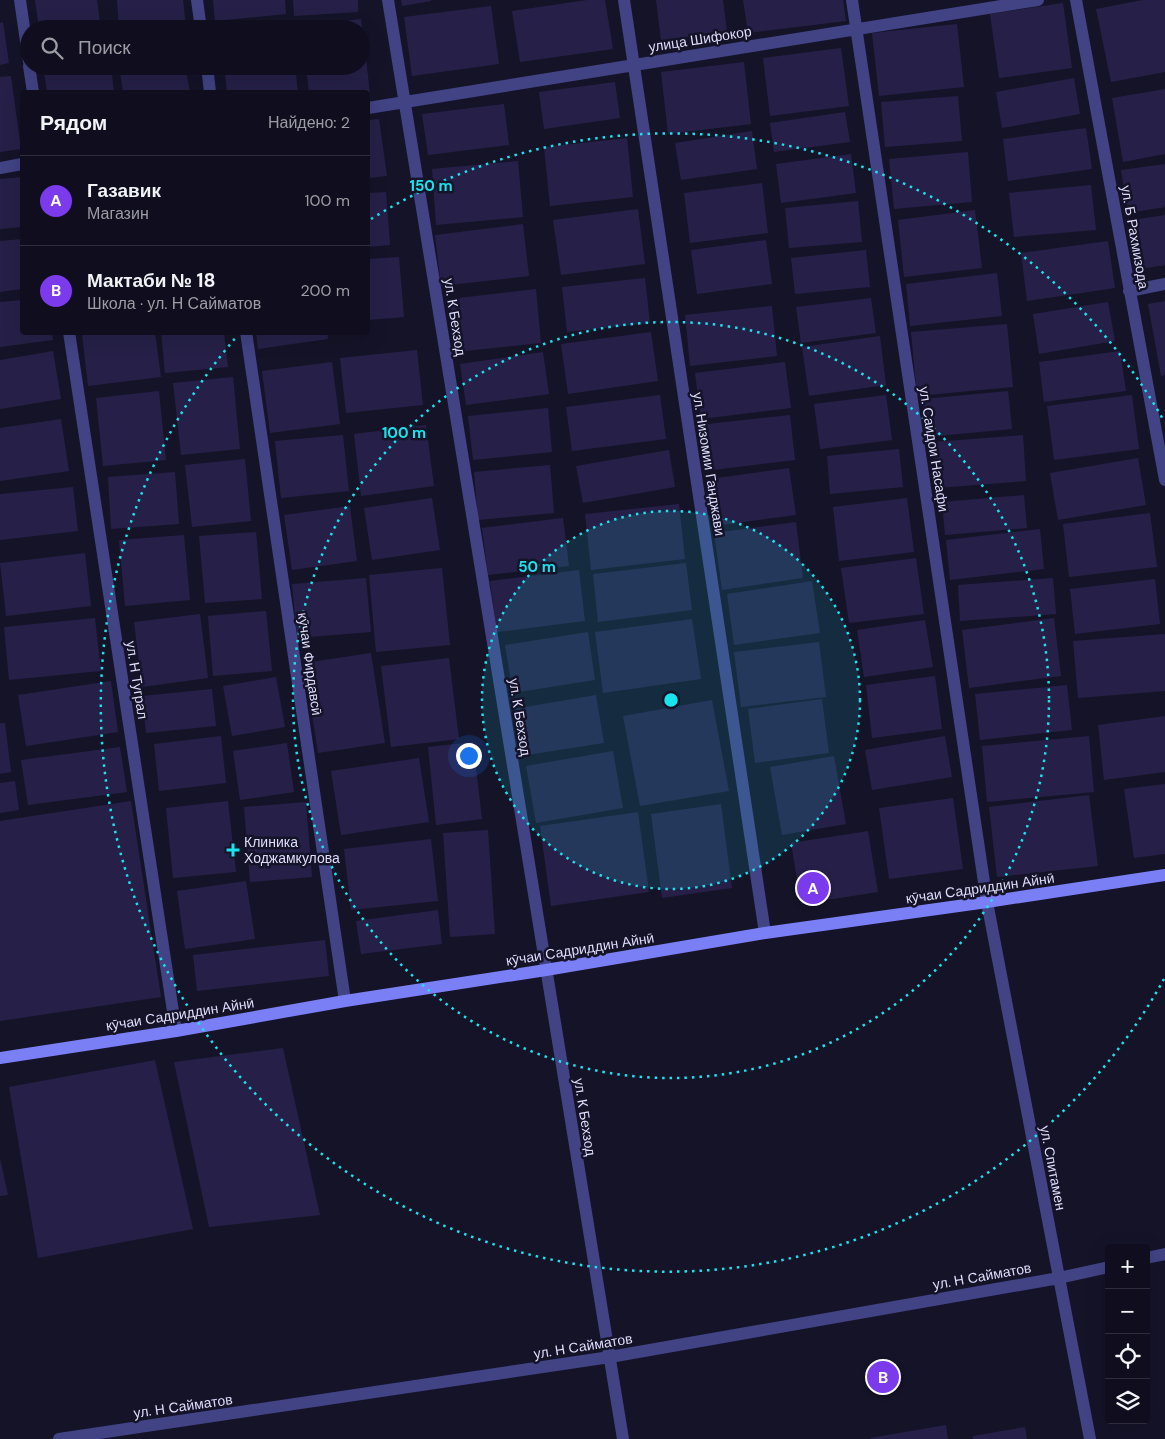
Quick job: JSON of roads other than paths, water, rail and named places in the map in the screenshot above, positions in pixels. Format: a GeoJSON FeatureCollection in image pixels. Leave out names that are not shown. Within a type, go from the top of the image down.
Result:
{"type":"FeatureCollection","features":[{"type":"Feature","properties":{"kind":"street"},"geometry":{"type":"LineString","coordinates":[[20,0],[23,20]]}},
{"type":"Feature","properties":{"kind":"street"},"geometry":{"type":"LineString","coordinates":[[197,0],[200,20]]}},
{"type":"Feature","properties":{"kind":"street","name":"ул. К Бехзод"},"geometry":{"type":"LineString","coordinates":[[388,0],[623,1439]]}},
{"type":"Feature","properties":{"kind":"street","name":"ул. Низомии Ганджави"},"geometry":{"type":"LineString","coordinates":[[624,0],[765,933]]}},
{"type":"Feature","properties":{"kind":"street","name":"ул. Саидои Насафи"},"geometry":{"type":"LineString","coordinates":[[852,0],[987,902]]}},
{"type":"Feature","properties":{"kind":"street","name":"улица Шифокор"},"geometry":{"type":"LineString","coordinates":[[370,108],[1038,0]]}},
{"type":"Feature","properties":{"kind":"street","name":"ул. Б Рахмизода"},"geometry":{"type":"LineString","coordinates":[[1076,0],[1165,480]]}},
{"type":"Feature","properties":{"kind":"street"},"geometry":{"type":"LineString","coordinates":[[30,75],[33,90]]}},
{"type":"Feature","properties":{"kind":"street"},"geometry":{"type":"LineString","coordinates":[[207,75],[210,90]]}},
{"type":"Feature","properties":{"kind":"street"},"geometry":{"type":"LineString","coordinates":[[0,168],[20,164]]}},
{"type":"Feature","properties":{"kind":"street"},"geometry":{"type":"LineString","coordinates":[[1129,291],[1165,284]]}},
{"type":"Feature","properties":{"kind":"street","name":"ул. Н Туграл"},"geometry":{"type":"LineString","coordinates":[[69,335],[176,1032]]}},
{"type":"Feature","properties":{"kind":"street","name":"кӯчаи Фирдавсӣ"},"geometry":{"type":"LineString","coordinates":[[246,335],[345,1001]]}},
{"type":"Feature","properties":{"kind":"street","name":"кӯчаи Садриддин Айнӣ"},"geometry":{"type":"LineString","coordinates":[[0,1058],[176,1032],[345,1001],[546,970],[765,933],[1165,875]]}},
{"type":"Feature","properties":{"kind":"street","name":"ул. Спитамен"},"geometry":{"type":"LineString","coordinates":[[987,902],[1090,1439]]}},
{"type":"Feature","properties":{"kind":"street"},"geometry":{"type":"LineString","coordinates":[[1150,1257],[1165,1254]]}},
{"type":"Feature","properties":{"kind":"street","name":"ул. Н Сайматов"},"geometry":{"type":"LineString","coordinates":[[59,1439],[610,1357],[1059,1278],[1105,1267]]}},
{"type":"Feature","properties":{"kind":"place","name":"Клиника Ходжамкулова"},"geometry":{"type":"Point","coordinates":[233,850]}},
{"type":"Feature","properties":{"kind":"place","name":"Газавик"},"geometry":{"type":"Point","coordinates":[813,888]}},
{"type":"Feature","properties":{"kind":"place","name":"Мактаби № 18"},"geometry":{"type":"Point","coordinates":[883,1377]}}]}
